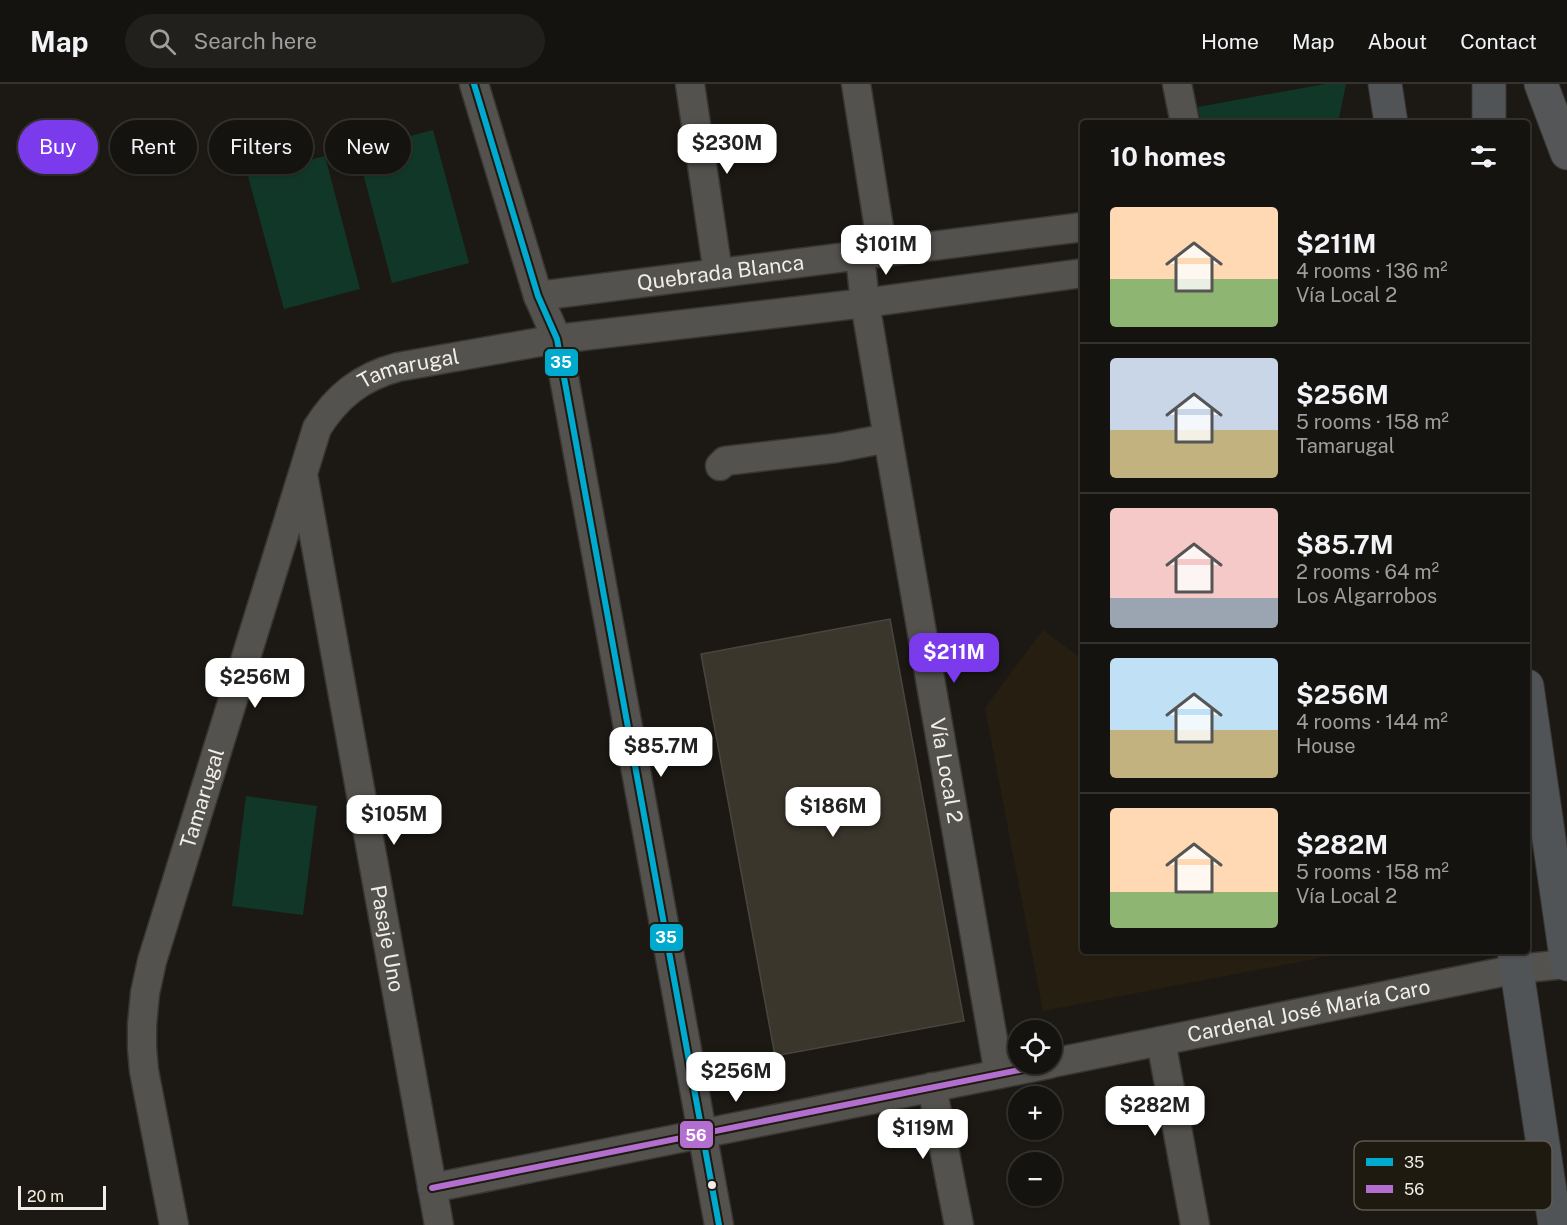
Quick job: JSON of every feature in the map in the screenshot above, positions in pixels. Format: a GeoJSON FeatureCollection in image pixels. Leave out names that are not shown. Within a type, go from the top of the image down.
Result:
{"type":"FeatureCollection","features":[{"type":"Feature","properties":{"kind":"highway"},"geometry":{"type":"LineString","coordinates":[[1385,84],[1391,120]]}},
{"type":"Feature","properties":{"kind":"highway"},"geometry":{"type":"LineString","coordinates":[[1489,84],[1489,120]]}},
{"type":"Feature","properties":{"kind":"highway"},"geometry":{"type":"LineString","coordinates":[[1530,707],[1567,964]]}},
{"type":"Feature","properties":{"kind":"highway"},"geometry":{"type":"LineString","coordinates":[[1516,960],[1543,1141]]}},
{"type":"Feature","properties":{"kind":"highway"},"geometry":{"type":"LineString","coordinates":[[1552,1205],[1555,1225]]}},
{"type":"Feature","properties":{"kind":"main road"},"geometry":{"type":"LineString","coordinates":[[1541,84],[1567,153]]}},
{"type":"Feature","properties":{"kind":"street"},"geometry":{"type":"LineString","coordinates":[[474,84],[538,296],[557,339],[720,1225]]}},
{"type":"Feature","properties":{"kind":"street"},"geometry":{"type":"LineString","coordinates":[[690,84],[718,273]]}},
{"type":"Feature","properties":{"kind":"street","name":"Vía Local 2"},"geometry":{"type":"LineString","coordinates":[[856,84],[872,254],[865,303],[999,1074]]}},
{"type":"Feature","properties":{"kind":"street"},"geometry":{"type":"LineString","coordinates":[[1177,84],[1184,120]]}},
{"type":"Feature","properties":{"kind":"street","name":"Quebrada Blanca"},"geometry":{"type":"LineString","coordinates":[[538,296],[1080,228]]}},
{"type":"Feature","properties":{"kind":"street"},"geometry":{"type":"LineString","coordinates":[[557,339],[865,303],[1080,273]]}},
{"type":"Feature","properties":{"kind":"street","name":"Tamarugal"},"geometry":{"type":"LineString","coordinates":[[174,1225],[144,1071],[141,1025],[145,993],[152,961],[317,428],[326,414],[347,391],[380,372],[557,339]]}},
{"type":"Feature","properties":{"kind":"street"},"geometry":{"type":"LineString","coordinates":[[720,466],[725,461],[836,448],[888,438]]}},
{"type":"Feature","properties":{"kind":"street","name":"Pasaje Uno"},"geometry":{"type":"LineString","coordinates":[[303,475],[439,1225]]}},
{"type":"Feature","properties":{"kind":"street","name":"Cardenal José María Caro"},"geometry":{"type":"LineString","coordinates":[[1062,1061],[1161,1041],[1516,960],[1567,964]]}},
{"type":"Feature","properties":{"kind":"street"},"geometry":{"type":"LineString","coordinates":[[1161,1041],[1196,1225]]}},
{"type":"Feature","properties":{"kind":"street","name":"Cardenal José María Caro"},"geometry":{"type":"LineString","coordinates":[[432,1188],[1008,1072]]}},
{"type":"Feature","properties":{"kind":"street"},"geometry":{"type":"LineString","coordinates":[[932,1087],[959,1225]]}},
{"type":"Feature","properties":{"kind":"shaded area"},"geometry":{"type":"Polygon","coordinates":[[[1043,630],[1080,658],[1080,954],[1340,954],[1043,1011],[985,708],[1043,630]]]}},
{"type":"Feature","properties":{"kind":"green space"},"geometry":{"type":"Polygon","coordinates":[[[1325,84],[1346,84],[1339,120],[1246,120],[1245,118],[1200,120],[1198,107],[1325,84]]]}},
{"type":"Feature","properties":{"kind":"green space"},"geometry":{"type":"Polygon","coordinates":[[[433,130],[469,263],[392,283],[363,174],[411,174],[411,136],[433,130]]]}},
{"type":"Feature","properties":{"kind":"green space"},"geometry":{"type":"Polygon","coordinates":[[[325,156],[325,174],[330,174],[360,289],[284,309],[248,176],[313,174],[313,159],[325,156]]]}},
{"type":"Feature","properties":{"kind":"green space"},"geometry":{"type":"Polygon","coordinates":[[[246,796],[317,806],[303,915],[232,906],[246,796]]]}},
{"type":"Feature","properties":{"kind":"building"},"geometry":{"type":"Polygon","coordinates":[[[890,619],[964,1021],[775,1056],[701,654],[890,619]]]}},
{"type":"Feature","properties":{"kind":"transit line","name":"35"},"geometry":{"type":"LineString","coordinates":[[474,84],[538,296],[557,339],[719,1225]]}},
{"type":"Feature","properties":{"kind":"transit line","name":"56"},"geometry":{"type":"LineString","coordinates":[[432,1188],[1008,1072]]}}]}
